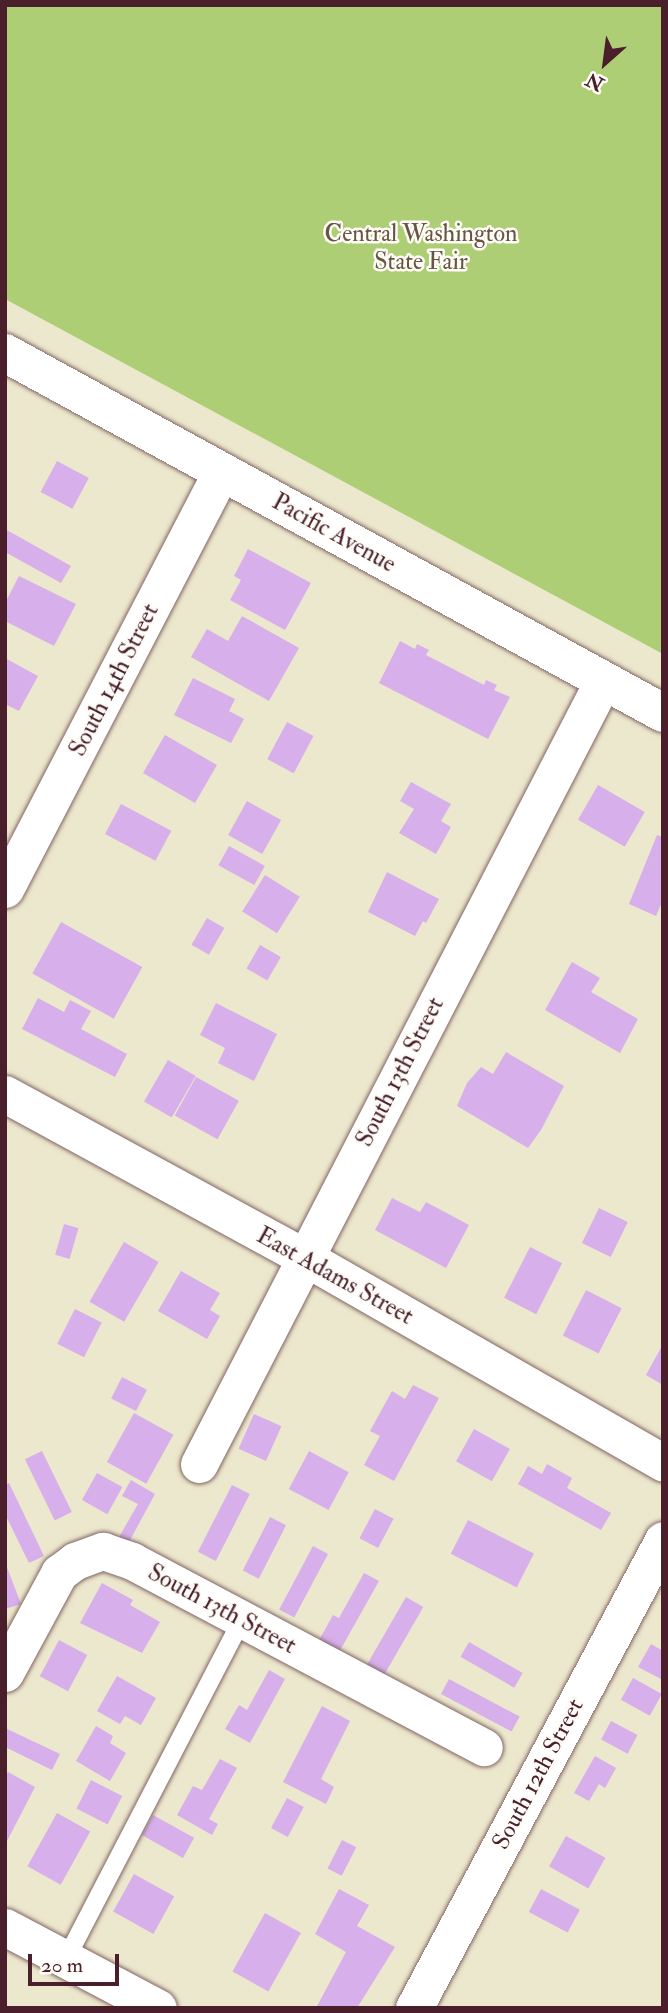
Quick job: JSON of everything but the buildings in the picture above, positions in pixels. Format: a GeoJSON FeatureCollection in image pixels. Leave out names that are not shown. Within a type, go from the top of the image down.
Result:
{"type":"FeatureCollection","features":[{"type":"Feature","properties":{"kind":"street","name":"Pacific Avenue"},"geometry":{"type":"LineString","coordinates":[[5,353],[663,713]]}},
{"type":"Feature","properties":{"kind":"street","name":"South 14th Street"},"geometry":{"type":"LineString","coordinates":[[5,888],[222,471]]}},
{"type":"Feature","properties":{"kind":"street","name":"South 13th Street"},"geometry":{"type":"LineString","coordinates":[[199,1464],[603,681]]}},
{"type":"Feature","properties":{"kind":"street","name":"East Adams Street"},"geometry":{"type":"LineString","coordinates":[[5,1094],[304,1257],[663,1463]]}},
{"type":"Feature","properties":{"kind":"street","name":"South 12th Street"},"geometry":{"type":"LineString","coordinates":[[414,2008],[663,1540]]}},
{"type":"Feature","properties":{"kind":"street","name":"South 13th Street"},"geometry":{"type":"LineString","coordinates":[[5,1673],[60,1573],[75,1561],[103,1550],[132,1561],[484,1747]]}},
{"type":"Feature","properties":{"kind":"street"},"geometry":{"type":"LineString","coordinates":[[5,1927],[158,2008]]}},
{"type":"Feature","properties":{"kind":"lane"},"geometry":{"type":"LineString","coordinates":[[66,1959],[242,1620]]}},
{"type":"Feature","properties":{"kind":"green space","name":"Central Washington State Fair"},"geometry":{"type":"Polygon","coordinates":[[[5,5],[663,5],[663,654],[5,299],[5,5]]]}}]}
